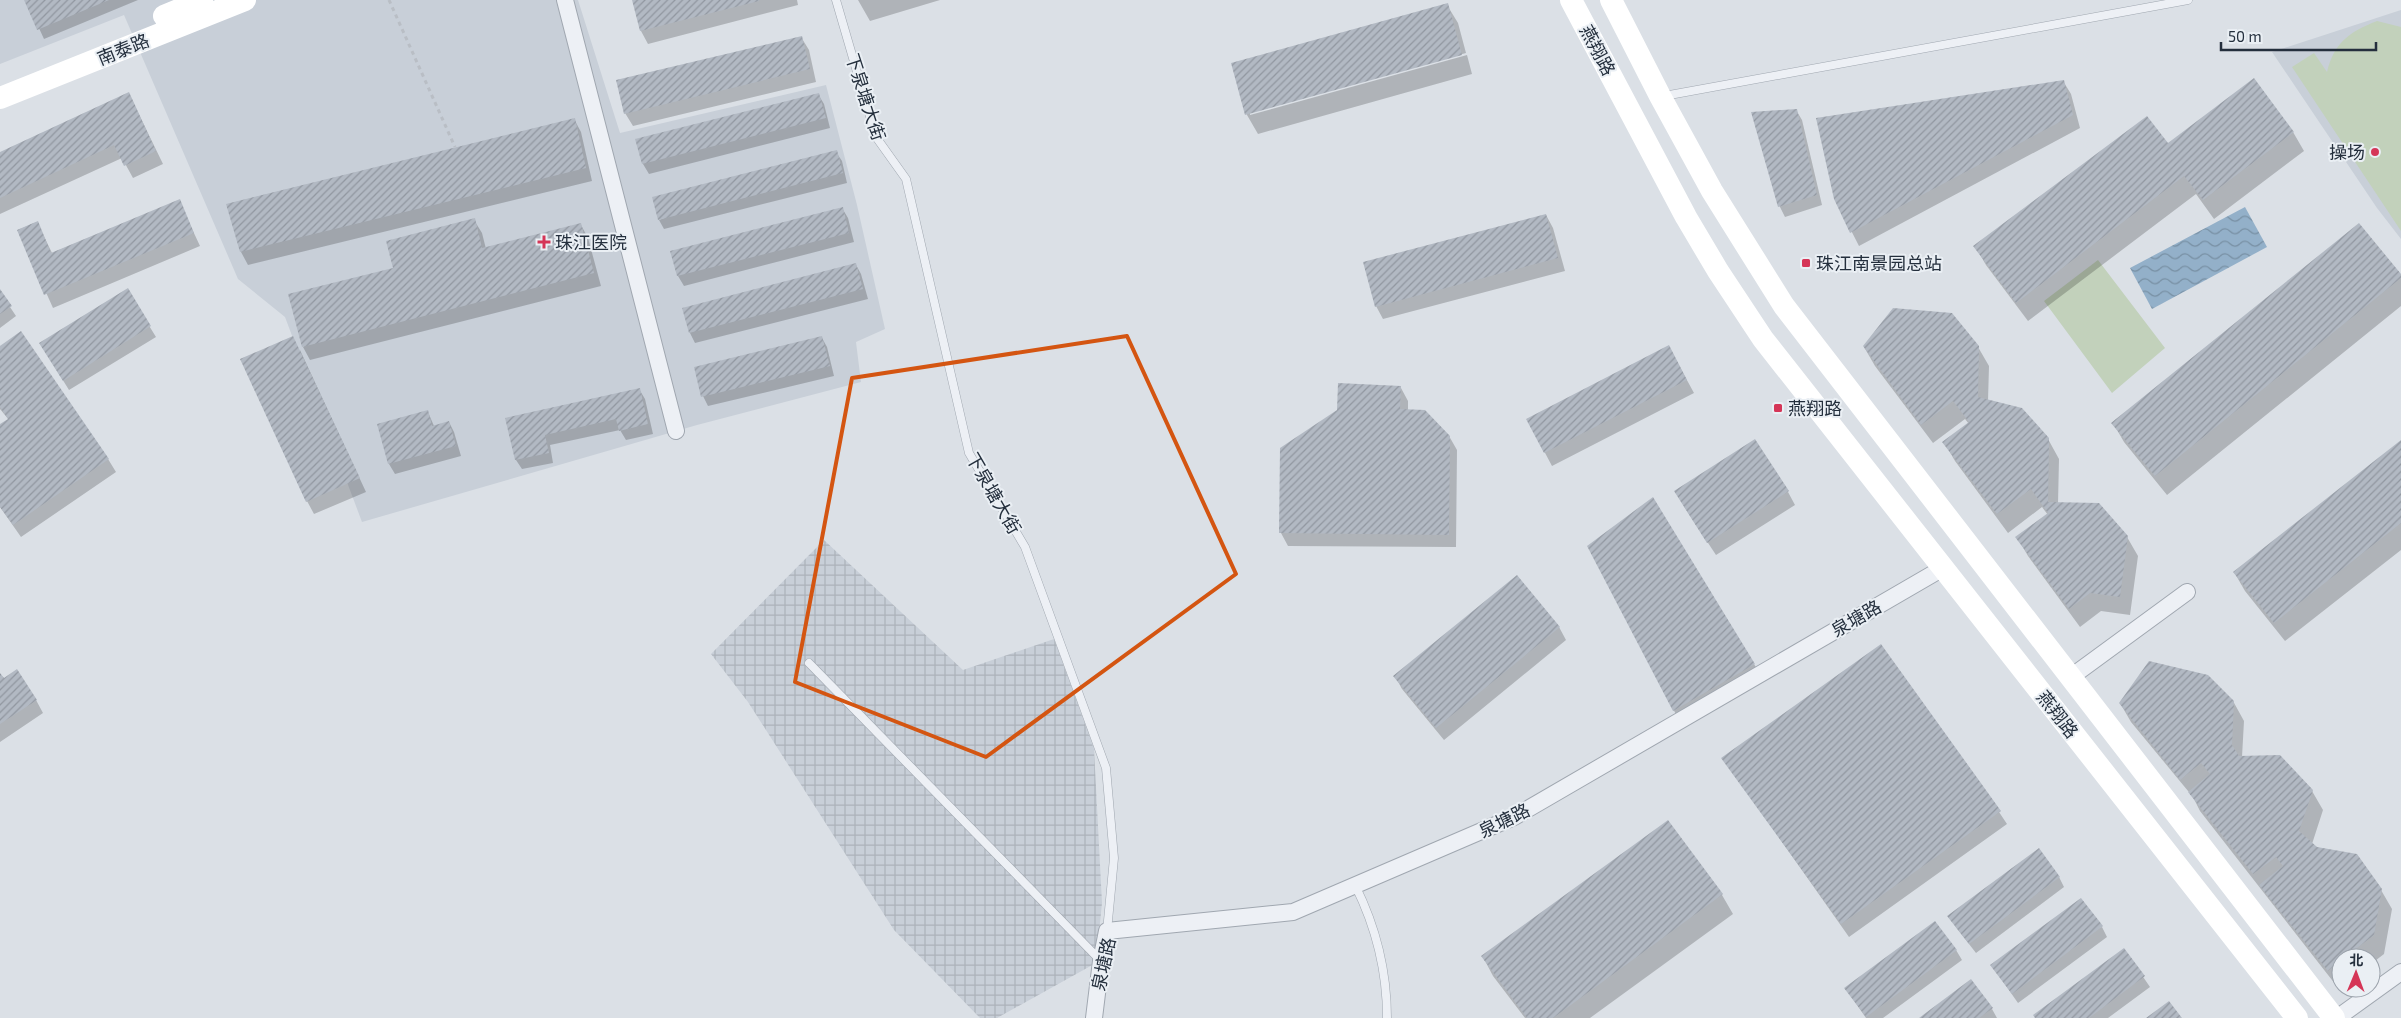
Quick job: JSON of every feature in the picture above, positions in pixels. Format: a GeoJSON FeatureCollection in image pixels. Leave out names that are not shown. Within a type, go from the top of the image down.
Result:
{"type":"FeatureCollection","features":[{"type":"Feature","properties":{"kind":"main road","name":"南泰路"},"geometry":{"type":"LineString","coordinates":[[0,82],[202,0]]}},
{"type":"Feature","properties":{"kind":"main road","name":"南泰路"},"geometry":{"type":"LineString","coordinates":[[0,98],[245,0]]}},
{"type":"Feature","properties":{"kind":"main road","name":"燕翔路"},"geometry":{"type":"LineString","coordinates":[[1571,0],[1686,217],[1718,271],[1763,338],[2297,1018]]}},
{"type":"Feature","properties":{"kind":"main road","name":"燕翔路"},"geometry":{"type":"LineString","coordinates":[[1611,0],[1660,96],[1712,191],[1784,306],[2335,1018]]}},
{"type":"Feature","properties":{"kind":"street"},"geometry":{"type":"LineString","coordinates":[[565,0],[676,432]]}},
{"type":"Feature","properties":{"kind":"street","name":"泉塘路"},"geometry":{"type":"LineString","coordinates":[[1094,1018],[1107,931],[1293,912],[1514,817],[1943,568]]}},
{"type":"Feature","properties":{"kind":"street"},"geometry":{"type":"LineString","coordinates":[[2071,677],[2187,592]]}},
{"type":"Feature","properties":{"kind":"street"},"geometry":{"type":"LineString","coordinates":[[2335,1018],[2401,972]]}},
{"type":"Feature","properties":{"kind":"lane","name":"下泉塘大街"},"geometry":{"type":"LineString","coordinates":[[836,0],[876,137],[906,180],[968,453],[1025,547],[1106,768],[1114,858],[1107,931]]}},
{"type":"Feature","properties":{"kind":"lane"},"geometry":{"type":"LineString","coordinates":[[1660,96],[2188,0]]}},
{"type":"Feature","properties":{"kind":"lane"},"geometry":{"type":"LineString","coordinates":[[809,663],[1101,962]]}},
{"type":"Feature","properties":{"kind":"lane"},"geometry":{"type":"LineString","coordinates":[[1355,886],[1370,914],[1378,941],[1387,1018]]}},
{"type":"Feature","properties":{"kind":"path"},"geometry":{"type":"LineString","coordinates":[[389,0],[455,147]]}},
{"type":"Feature","properties":{"kind":"highlighted area"},"geometry":{"type":"Polygon","coordinates":[[[1127,336],[1236,574],[986,757],[795,682],[852,378],[1127,336]]]}},
{"type":"Feature","properties":{"kind":"shaded area","name":"珠江医院"},"geometry":{"type":"Polygon","coordinates":[[[0,0],[578,0],[620,133],[826,85],[857,205],[885,329],[856,342],[861,382],[697,425],[362,522],[285,317],[238,279],[124,15],[0,64],[0,0]]]}},
{"type":"Feature","properties":{"kind":"shaded area","name":"操场"},"geometry":{"type":"Polygon","coordinates":[[[2401,10],[2401,239],[2377,208],[2272,52],[2401,10]]]}},
{"type":"Feature","properties":{"kind":"shaded area"},"geometry":{"type":"Polygon","coordinates":[[[824,540],[963,670],[1054,639],[1094,749],[1102,903],[1096,963],[997,1018],[980,1018],[894,930],[748,702],[711,654],[824,540]]]}},
{"type":"Feature","properties":{"kind":"green space","name":"操场"},"geometry":{"type":"Polygon","coordinates":[[[2377,21],[2401,27],[2401,231],[2292,67],[2314,53],[2327,72],[2334,53],[2344,40],[2351,34],[2377,21]]]}},
{"type":"Feature","properties":{"kind":"green space"},"geometry":{"type":"Polygon","coordinates":[[[2098,260],[2165,348],[2112,393],[2044,301],[2098,260]]]}},
{"type":"Feature","properties":{"kind":"water"},"geometry":{"type":"Polygon","coordinates":[[[2245,207],[2267,247],[2152,309],[2130,268],[2245,207]]]}},
{"type":"Feature","properties":{"kind":"building"},"geometry":{"type":"Polygon","coordinates":[[[24,0],[109,0],[37,30],[24,0]]]}},
{"type":"Feature","properties":{"kind":"building"},"geometry":{"type":"Polygon","coordinates":[[[632,0],[759,0],[759,1],[640,31],[632,0]]]}},
{"type":"Feature","properties":{"kind":"building"},"geometry":{"type":"Polygon","coordinates":[[[1448,3],[1462,55],[1245,115],[1231,63],[1448,3]]]}},
{"type":"Feature","properties":{"kind":"building"},"geometry":{"type":"Polygon","coordinates":[[[802,36],[810,69],[624,114],[616,80],[802,36]]]}},
{"type":"Feature","properties":{"kind":"building"},"geometry":{"type":"Polygon","coordinates":[[[2254,78],[2294,132],[2203,200],[2184,176],[2016,303],[1973,246],[2147,116],[2168,143],[2254,78]]]}},
{"type":"Feature","properties":{"kind":"building"},"geometry":{"type":"Polygon","coordinates":[[[2064,80],[2073,115],[1850,233],[1834,199],[1816,118],[2064,80]]]}},
{"type":"Feature","properties":{"kind":"building"},"geometry":{"type":"Polygon","coordinates":[[[129,92],[156,151],[124,166],[114,145],[0,198],[0,152],[129,92]]]}},
{"type":"Feature","properties":{"kind":"building"},"geometry":{"type":"Polygon","coordinates":[[[819,93],[826,118],[642,164],[635,139],[819,93]]]}},
{"type":"Feature","properties":{"kind":"building"},"geometry":{"type":"Polygon","coordinates":[[[1797,109],[1817,195],[1778,207],[1751,112],[1797,109]]]}},
{"type":"Feature","properties":{"kind":"building"},"geometry":{"type":"Polygon","coordinates":[[[575,118],[586,168],[240,252],[226,204],[575,118]]]}},
{"type":"Feature","properties":{"kind":"building"},"geometry":{"type":"Polygon","coordinates":[[[837,150],[843,173],[658,220],[652,197],[837,150]]]}},
{"type":"Feature","properties":{"kind":"building"},"geometry":{"type":"Polygon","coordinates":[[[180,199],[194,233],[44,295],[17,230],[38,221],[51,253],[180,199]]]}},
{"type":"Feature","properties":{"kind":"building"},"geometry":{"type":"Polygon","coordinates":[[[843,207],[849,233],[677,276],[670,251],[843,207]]]}},
{"type":"Feature","properties":{"kind":"building"},"geometry":{"type":"Polygon","coordinates":[[[1546,214],[1558,258],[1375,307],[1363,262],[1546,214]]]}},
{"type":"Feature","properties":{"kind":"building"},"geometry":{"type":"Polygon","coordinates":[[[475,218],[482,248],[581,223],[594,273],[302,347],[288,294],[393,268],[386,241],[475,218]]]}},
{"type":"Feature","properties":{"kind":"building"},"geometry":{"type":"Polygon","coordinates":[[[2359,223],[2401,274],[2401,278],[2155,476],[2111,423],[2359,223]]]}},
{"type":"Feature","properties":{"kind":"building"},"geometry":{"type":"Polygon","coordinates":[[[856,263],[863,289],[689,333],[682,308],[856,263]]]}},
{"type":"Feature","properties":{"kind":"building"},"geometry":{"type":"Polygon","coordinates":[[[128,288],[151,326],[63,381],[39,343],[128,288]]]}},
{"type":"Feature","properties":{"kind":"building"},"geometry":{"type":"Polygon","coordinates":[[[0,289],[12,306],[0,314],[0,289]]]}},
{"type":"Feature","properties":{"kind":"building"},"geometry":{"type":"Polygon","coordinates":[[[1893,308],[1952,313],[1979,346],[1978,397],[2022,408],[2049,438],[2048,502],[2099,503],[2128,536],[2120,597],[2090,593],[2069,609],[2015,537],[2048,513],[2031,489],[1997,514],[1942,442],[1969,422],[1953,401],[1921,425],[1863,346],[1893,308]]]}},
{"type":"Feature","properties":{"kind":"building"},"geometry":{"type":"Polygon","coordinates":[[[21,331],[109,459],[13,525],[0,507],[0,424],[8,419],[0,407],[0,346],[21,331]]]}},
{"type":"Feature","properties":{"kind":"building"},"geometry":{"type":"Polygon","coordinates":[[[293,336],[360,478],[306,502],[240,359],[293,336]]]}},
{"type":"Feature","properties":{"kind":"building"},"geometry":{"type":"Polygon","coordinates":[[[822,336],[830,366],[701,397],[694,367],[822,336]]]}},
{"type":"Feature","properties":{"kind":"building"},"geometry":{"type":"Polygon","coordinates":[[[1669,345],[1687,380],[1544,453],[1526,419],[1669,345]]]}},
{"type":"Feature","properties":{"kind":"building"},"geometry":{"type":"Polygon","coordinates":[[[1338,383],[1401,386],[1400,409],[1425,410],[1450,436],[1449,535],[1279,533],[1280,448],[1337,410],[1338,383]]]}},
{"type":"Feature","properties":{"kind":"building"},"geometry":{"type":"Polygon","coordinates":[[[640,388],[648,424],[619,431],[616,419],[545,435],[549,453],[515,460],[505,418],[640,388]]]}},
{"type":"Feature","properties":{"kind":"building"},"geometry":{"type":"Polygon","coordinates":[[[428,410],[432,426],[449,421],[456,446],[388,464],[377,424],[428,410]]]}},
{"type":"Feature","properties":{"kind":"building"},"geometry":{"type":"Polygon","coordinates":[[[1755,439],[1789,491],[1707,543],[1674,491],[1755,439]]]}},
{"type":"Feature","properties":{"kind":"building"},"geometry":{"type":"Polygon","coordinates":[[[2401,440],[2401,523],[2274,623],[2233,572],[2401,440]]]}},
{"type":"Feature","properties":{"kind":"building"},"geometry":{"type":"Polygon","coordinates":[[[1653,497],[1755,664],[1673,711],[1587,546],[1653,497]]]}},
{"type":"Feature","properties":{"kind":"building"},"geometry":{"type":"Polygon","coordinates":[[[1517,575],[1560,627],[1436,728],[1393,676],[1517,575]]]}},
{"type":"Feature","properties":{"kind":"building"},"geometry":{"type":"Polygon","coordinates":[[[1881,644],[2001,811],[1841,924],[1721,758],[1881,644]]]}},
{"type":"Feature","properties":{"kind":"building"},"geometry":{"type":"Polygon","coordinates":[[[2149,661],[2208,675],[2234,701],[2232,745],[2239,756],[2280,755],[2313,790],[2299,831],[2317,847],[2357,854],[2382,889],[2374,935],[2357,948],[2331,948],[2331,968],[2328,971],[2259,885],[2283,866],[2276,857],[2253,874],[2188,792],[2210,774],[2201,763],[2180,780],[2119,703],[2149,661]]]}},
{"type":"Feature","properties":{"kind":"building"},"geometry":{"type":"Polygon","coordinates":[[[17,669],[37,700],[0,724],[0,673],[4,678],[17,669]]]}},
{"type":"Feature","properties":{"kind":"building"},"geometry":{"type":"Polygon","coordinates":[[[1668,820],[1723,894],[1553,1018],[1527,1018],[1481,956],[1668,820]]]}},
{"type":"Feature","properties":{"kind":"building"},"geometry":{"type":"Polygon","coordinates":[[[2039,848],[2060,877],[1969,944],[1947,916],[2039,848]]]}},
{"type":"Feature","properties":{"kind":"building"},"geometry":{"type":"Polygon","coordinates":[[[2081,898],[2103,926],[2012,994],[1990,965],[2081,898]]]}},
{"type":"Feature","properties":{"kind":"building"},"geometry":{"type":"Polygon","coordinates":[[[1935,921],[1957,950],[1866,1017],[1844,988],[1935,921]]]}},
{"type":"Feature","properties":{"kind":"building"},"geometry":{"type":"Polygon","coordinates":[[[2124,948],[2145,976],[2089,1018],[2035,1018],[2033,1015],[2124,948]]]}},
{"type":"Feature","properties":{"kind":"building"},"geometry":{"type":"Polygon","coordinates":[[[1971,979],[1993,1008],[1979,1018],[1919,1018],[1971,979]]]}},
{"type":"Feature","properties":{"kind":"building"},"geometry":{"type":"Polygon","coordinates":[[[2169,1001],[2182,1018],[2146,1018],[2169,1001]]]}},
{"type":"Feature","properties":{"kind":"place","name":"操场"},"geometry":{"type":"Point","coordinates":[2375,152]}},
{"type":"Feature","properties":{"kind":"place","name":"珠江医院"},"geometry":{"type":"Point","coordinates":[544,242]}},
{"type":"Feature","properties":{"kind":"place","name":"珠江南景园总站"},"geometry":{"type":"Point","coordinates":[1806,263]}},
{"type":"Feature","properties":{"kind":"place","name":"燕翔路"},"geometry":{"type":"Point","coordinates":[1778,408]}}]}
